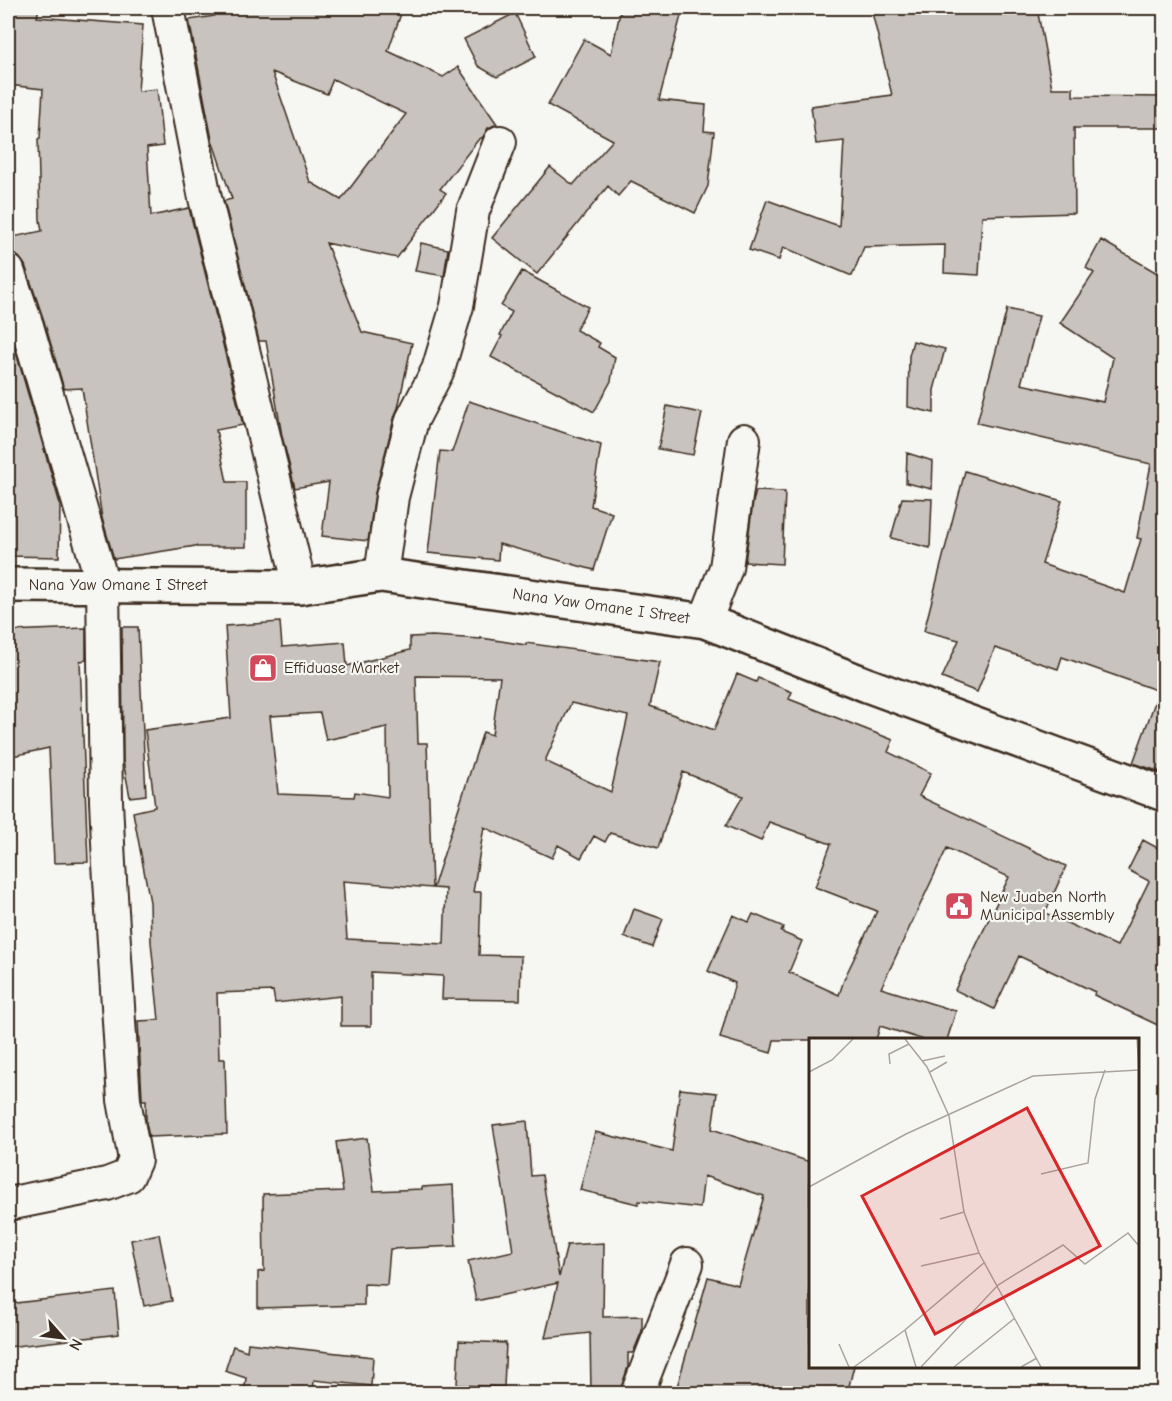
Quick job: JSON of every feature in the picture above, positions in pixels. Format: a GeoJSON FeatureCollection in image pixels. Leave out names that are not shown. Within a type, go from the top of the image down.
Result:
{"type":"FeatureCollection","features":[{"type":"Feature","properties":{"kind":"main road","name":"Nana Yaw Omane I Street"},"geometry":{"type":"LineString","coordinates":[[8,585],[300,587],[381,575],[705,621],[867,685],[1164,794]]}},
{"type":"Feature","properties":{"kind":"street"},"geometry":{"type":"LineString","coordinates":[[168,8],[205,198],[300,587]]}},
{"type":"Feature","properties":{"kind":"street"},"geometry":{"type":"LineString","coordinates":[[381,575],[392,497],[412,420],[438,370],[457,306],[473,211],[500,142]]}},
{"type":"Feature","properties":{"kind":"street"},"geometry":{"type":"LineString","coordinates":[[8,271],[27,326],[103,585],[108,833],[124,1100],[135,1160],[128,1176],[107,1184],[8,1204]]}},
{"type":"Feature","properties":{"kind":"street"},"geometry":{"type":"LineString","coordinates":[[705,621],[726,568],[744,440]]}},
{"type":"Feature","properties":{"kind":"street"},"geometry":{"type":"LineString","coordinates":[[637,1394],[687,1264]]}},
{"type":"Feature","properties":{"kind":"building"},"geometry":{"type":"Polygon","coordinates":[[[8,8],[39,8],[37,17],[143,25],[138,91],[157,89],[163,146],[147,148],[151,216],[189,208],[243,425],[216,430],[227,482],[246,482],[246,547],[196,546],[114,559],[102,518],[82,388],[64,389],[25,265],[19,257],[8,254],[8,238],[42,231],[38,139],[40,138],[43,89],[8,85],[8,8]]]}},
{"type":"Feature","properties":{"kind":"building"},"geometry":{"type":"Polygon","coordinates":[[[217,8],[403,8],[388,51],[443,77],[458,67],[497,124],[488,128],[440,189],[446,193],[397,258],[326,243],[362,332],[412,343],[398,408],[375,493],[368,541],[322,536],[329,482],[295,488],[282,436],[266,341],[259,341],[224,201],[232,199],[212,140],[189,20],[214,16],[217,8]],[[272,72],[310,182],[341,200],[406,114],[333,79],[327,94],[272,72]]]}},
{"type":"Feature","properties":{"kind":"building"},"geometry":{"type":"Polygon","coordinates":[[[621,8],[683,8],[659,100],[706,105],[704,131],[714,132],[708,186],[695,213],[631,181],[618,196],[608,186],[537,274],[492,238],[550,167],[573,185],[613,140],[548,105],[584,39],[611,54],[621,8]]]}},
{"type":"Feature","properties":{"kind":"building"},"geometry":{"type":"Polygon","coordinates":[[[871,8],[1037,8],[1052,88],[1073,88],[1073,96],[1164,97],[1164,128],[1074,128],[1075,213],[982,216],[979,275],[944,273],[945,245],[864,247],[852,276],[783,247],[779,260],[749,250],[767,200],[839,226],[844,141],[816,144],[811,106],[892,95],[871,8]]]}},
{"type":"Feature","properties":{"kind":"building"},"geometry":{"type":"Polygon","coordinates":[[[515,13],[536,57],[497,77],[478,66],[464,39],[515,13]]]}},
{"type":"Feature","properties":{"kind":"building"},"geometry":{"type":"Polygon","coordinates":[[[1101,240],[1164,277],[1164,773],[1133,763],[1159,691],[1062,657],[1058,669],[995,648],[977,692],[942,678],[959,640],[924,631],[965,471],[1062,501],[1042,564],[1125,593],[1141,539],[1137,538],[1151,464],[977,423],[1007,309],[1039,316],[1021,384],[1103,402],[1113,358],[1060,323],[1094,273],[1086,268],[1101,240]]]}},
{"type":"Feature","properties":{"kind":"building"},"geometry":{"type":"Polygon","coordinates":[[[421,243],[448,249],[444,276],[415,271],[421,243]]]}},
{"type":"Feature","properties":{"kind":"building"},"geometry":{"type":"Polygon","coordinates":[[[522,271],[588,307],[576,330],[600,343],[598,347],[615,357],[611,381],[594,412],[491,357],[512,312],[501,306],[522,271]]]}},
{"type":"Feature","properties":{"kind":"building"},"geometry":{"type":"Polygon","coordinates":[[[8,325],[60,504],[59,557],[8,556],[8,325]]]}},
{"type":"Feature","properties":{"kind":"building"},"geometry":{"type":"Polygon","coordinates":[[[913,341],[945,349],[934,390],[934,413],[908,407],[909,356],[913,341]]]}},
{"type":"Feature","properties":{"kind":"building"},"geometry":{"type":"Polygon","coordinates":[[[469,401],[601,445],[591,506],[612,513],[594,570],[499,544],[498,560],[428,553],[440,451],[452,452],[469,401]]]}},
{"type":"Feature","properties":{"kind":"building"},"geometry":{"type":"Polygon","coordinates":[[[667,406],[702,413],[693,455],[658,449],[667,406]]]}},
{"type":"Feature","properties":{"kind":"building"},"geometry":{"type":"Polygon","coordinates":[[[907,453],[933,461],[932,489],[906,483],[907,453]]]}},
{"type":"Feature","properties":{"kind":"building"},"geometry":{"type":"Polygon","coordinates":[[[756,491],[785,492],[782,564],[745,562],[756,491]]]}},
{"type":"Feature","properties":{"kind":"building"},"geometry":{"type":"Polygon","coordinates":[[[902,498],[932,499],[930,548],[891,538],[902,498]]]}},
{"type":"Feature","properties":{"kind":"building"},"geometry":{"type":"Polygon","coordinates":[[[280,622],[282,647],[345,642],[347,666],[410,650],[410,637],[432,636],[481,638],[526,645],[526,643],[660,662],[650,706],[714,730],[737,674],[756,682],[758,678],[792,692],[789,699],[893,740],[888,752],[931,773],[919,796],[1066,866],[1045,913],[1117,946],[1149,881],[1128,870],[1143,840],[1163,851],[1164,849],[1164,1028],[1019,956],[994,1009],[955,990],[1009,877],[947,848],[881,988],[956,1011],[948,1038],[918,1038],[880,1026],[877,1038],[774,1040],[771,1053],[720,1038],[735,983],[708,971],[733,915],[749,922],[753,914],[784,927],[781,932],[802,941],[789,972],[839,995],[845,977],[877,911],[815,887],[831,844],[769,822],[761,841],[726,826],[743,796],[683,772],[658,848],[610,833],[605,842],[594,836],[581,858],[558,845],[552,858],[484,827],[473,892],[481,892],[479,955],[521,956],[520,1000],[442,999],[443,976],[371,972],[371,1026],[341,1026],[341,996],[275,1003],[273,991],[217,993],[219,1059],[225,1059],[227,1134],[149,1137],[146,1123],[146,1100],[142,1100],[138,1021],[159,1020],[151,942],[150,902],[133,812],[155,807],[145,730],[231,718],[225,626],[280,622]],[[416,676],[418,743],[427,743],[432,888],[343,881],[347,939],[444,944],[446,889],[433,888],[483,732],[492,735],[500,677],[416,676]],[[571,703],[545,761],[611,792],[628,716],[571,703]],[[320,713],[270,716],[278,794],[354,797],[355,792],[388,797],[387,727],[326,740],[320,713]]]}},
{"type":"Feature","properties":{"kind":"building"},"geometry":{"type":"Polygon","coordinates":[[[122,627],[138,627],[146,795],[130,797],[123,761],[122,627]]]}},
{"type":"Feature","properties":{"kind":"building"},"geometry":{"type":"Polygon","coordinates":[[[86,628],[86,660],[80,661],[88,862],[54,863],[49,748],[8,757],[8,631],[86,628]]]}},
{"type":"Feature","properties":{"kind":"building"},"geometry":{"type":"Polygon","coordinates":[[[634,909],[663,919],[652,947],[624,937],[634,909]]]}},
{"type":"Feature","properties":{"kind":"building"},"geometry":{"type":"Polygon","coordinates":[[[680,1089],[717,1093],[712,1129],[809,1162],[809,1368],[854,1368],[847,1394],[814,1394],[790,1387],[788,1394],[675,1394],[708,1277],[738,1285],[764,1196],[704,1176],[700,1208],[639,1201],[638,1204],[580,1190],[595,1132],[672,1151],[680,1089]]]}},
{"type":"Feature","properties":{"kind":"building"},"geometry":{"type":"Polygon","coordinates":[[[527,1121],[531,1176],[542,1175],[559,1277],[567,1245],[604,1243],[603,1317],[642,1316],[642,1331],[633,1353],[628,1353],[628,1367],[620,1391],[591,1391],[590,1333],[545,1338],[558,1283],[476,1301],[468,1261],[513,1251],[493,1125],[527,1121]]]}},
{"type":"Feature","properties":{"kind":"building"},"geometry":{"type":"Polygon","coordinates":[[[367,1138],[374,1191],[453,1185],[456,1246],[390,1249],[387,1285],[364,1284],[364,1305],[258,1308],[258,1272],[264,1271],[263,1194],[343,1191],[336,1142],[367,1138]]]}},
{"type":"Feature","properties":{"kind":"building"},"geometry":{"type":"Polygon","coordinates":[[[159,1234],[172,1301],[144,1306],[131,1240],[159,1234]]]}},
{"type":"Feature","properties":{"kind":"building"},"geometry":{"type":"Polygon","coordinates":[[[115,1291],[119,1334],[8,1347],[8,1304],[115,1291]]]}},
{"type":"Feature","properties":{"kind":"building"},"geometry":{"type":"Polygon","coordinates":[[[459,1341],[506,1343],[504,1387],[457,1385],[459,1341]]]}},
{"type":"Feature","properties":{"kind":"building"},"geometry":{"type":"Polygon","coordinates":[[[248,1343],[373,1357],[371,1386],[314,1380],[313,1394],[244,1394],[246,1378],[225,1371],[233,1346],[247,1351],[248,1343]]]}},
{"type":"Feature","properties":{"kind":"place","name":"Effiduase Market"},"geometry":{"type":"Point","coordinates":[263,668]}},
{"type":"Feature","properties":{"kind":"place","name":"New Juaben North Municipal Assembly"},"geometry":{"type":"Point","coordinates":[959,906]}}]}
